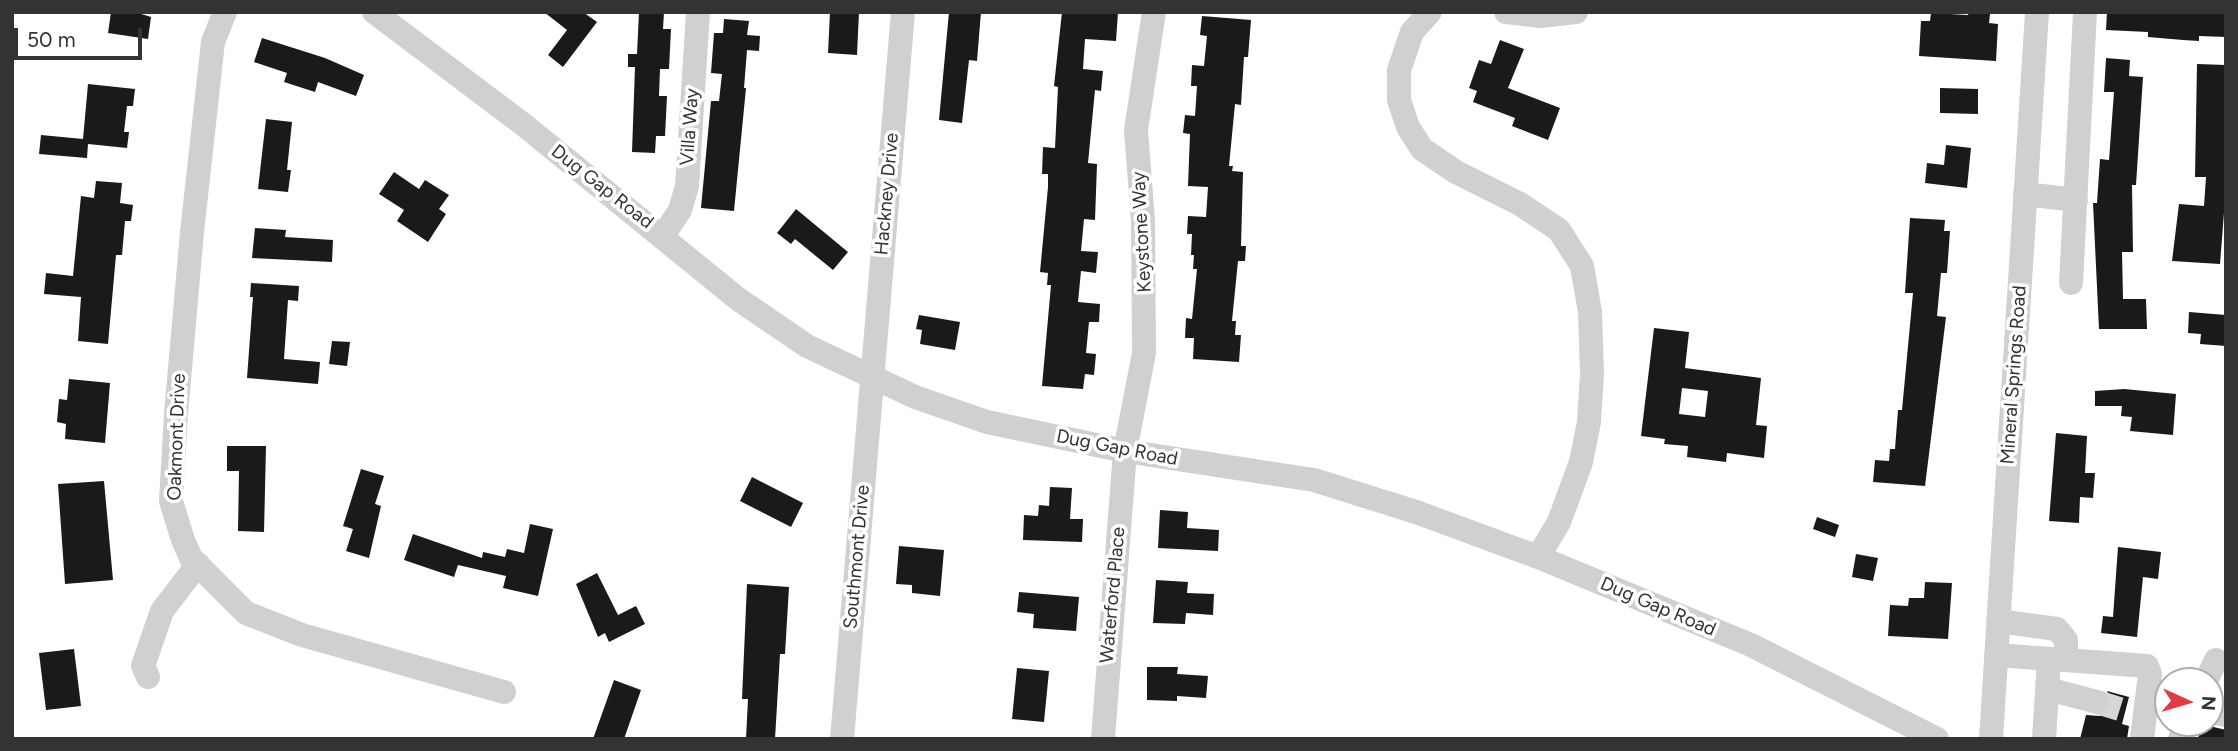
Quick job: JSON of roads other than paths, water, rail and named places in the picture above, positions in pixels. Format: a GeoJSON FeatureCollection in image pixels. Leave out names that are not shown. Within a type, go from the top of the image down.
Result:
{"type":"FeatureCollection","features":[{"type":"Feature","properties":{"kind":"street","name":"Oakmont Drive"},"geometry":{"type":"LineString","coordinates":[[225,12],[213,42],[193,218],[171,500],[183,540],[191,558],[246,612],[302,635],[504,692]]}},
{"type":"Feature","properties":{"kind":"street","name":"Dug Gap Road"},"geometry":{"type":"LineString","coordinates":[[374,12],[524,125],[738,299],[807,346],[915,397],[986,422],[1125,451],[1314,480],[1416,512],[1538,557],[1751,645],[1937,739]]}},
{"type":"Feature","properties":{"kind":"street","name":"Villa Way"},"geometry":{"type":"LineString","coordinates":[[663,236],[680,210],[687,186],[698,12]]}},
{"type":"Feature","properties":{"kind":"street","name":"Hackney Drive"},"geometry":{"type":"LineString","coordinates":[[872,375],[903,12]]}},
{"type":"Feature","properties":{"kind":"street","name":"Keystone Way"},"geometry":{"type":"LineString","coordinates":[[1125,451],[1144,353],[1143,221],[1136,130],[1154,12]]}},
{"type":"Feature","properties":{"kind":"street"},"geometry":{"type":"LineString","coordinates":[[1430,12],[1412,32],[1399,70],[1399,100],[1408,127],[1422,149],[1457,172],[1520,204],[1559,230],[1582,266],[1590,312],[1592,374],[1589,422],[1581,462],[1559,522],[1538,557]]}},
{"type":"Feature","properties":{"kind":"street"},"geometry":{"type":"LineString","coordinates":[[1506,12],[1541,16],[1576,12]]}},
{"type":"Feature","properties":{"kind":"street","name":"Mineral Springs Road"},"geometry":{"type":"LineString","coordinates":[[1991,739],[2037,12]]}},
{"type":"Feature","properties":{"kind":"street"},"geometry":{"type":"LineString","coordinates":[[2071,283],[2085,12]]}},
{"type":"Feature","properties":{"kind":"street"},"geometry":{"type":"LineString","coordinates":[[2025,194],[2076,200]]}},
{"type":"Feature","properties":{"kind":"street","name":"Southmont Drive"},"geometry":{"type":"LineString","coordinates":[[842,739],[872,375]]}},
{"type":"Feature","properties":{"kind":"street","name":"Waterford Place"},"geometry":{"type":"LineString","coordinates":[[1103,739],[1125,451]]}},
{"type":"Feature","properties":{"kind":"street"},"geometry":{"type":"LineString","coordinates":[[148,677],[143,666],[162,611],[198,564]]}},
{"type":"Feature","properties":{"kind":"street"},"geometry":{"type":"LineString","coordinates":[[1998,621],[2057,629],[2066,640],[2048,689],[2044,739]]}},
{"type":"Feature","properties":{"kind":"street"},"geometry":{"type":"LineString","coordinates":[[1996,655],[2147,666],[2150,674],[2137,722]]}},
{"type":"Feature","properties":{"kind":"street"},"geometry":{"type":"LineString","coordinates":[[2048,689],[2096,702]]}},
{"type":"Feature","properties":{"kind":"tunnel"},"geometry":{"type":"LineString","coordinates":[[2097,702],[2126,711]]}}]}
